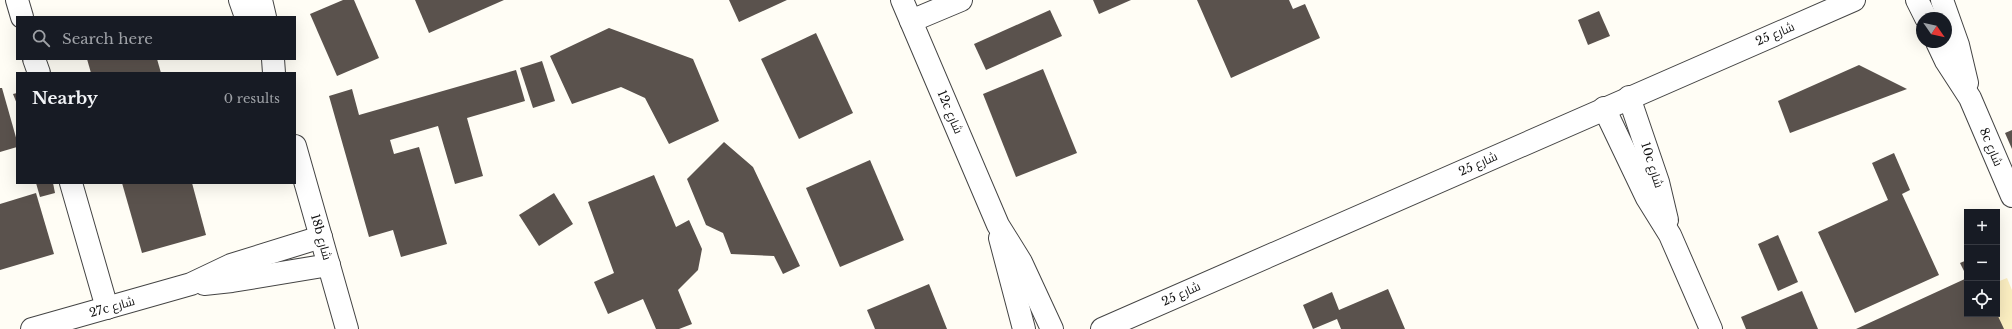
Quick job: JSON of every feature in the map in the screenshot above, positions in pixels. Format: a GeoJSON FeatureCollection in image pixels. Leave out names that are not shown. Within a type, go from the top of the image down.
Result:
{"type":"FeatureCollection","features":[{"type":"Feature","properties":{"kind":"street"},"geometry":{"type":"LineString","coordinates":[[17,0],[22,16]]}},
{"type":"Feature","properties":{"kind":"street"},"geometry":{"type":"LineString","coordinates":[[240,0],[246,16]]}},
{"type":"Feature","properties":{"kind":"street"},"geometry":{"type":"LineString","coordinates":[[260,0],[265,16]]}},
{"type":"Feature","properties":{"kind":"street","name":"12c شارع"},"geometry":{"type":"LineString","coordinates":[[902,0],[998,225],[1018,256],[1052,329]]}},
{"type":"Feature","properties":{"kind":"street"},"geometry":{"type":"LineString","coordinates":[[911,21],[961,0]]}},
{"type":"Feature","properties":{"kind":"street","name":"شارع 25"},"geometry":{"type":"LineString","coordinates":[[1102,329],[1629,97],[1854,0]]}},
{"type":"Feature","properties":{"kind":"street"},"geometry":{"type":"LineString","coordinates":[[1917,0],[1923,12]]}},
{"type":"Feature","properties":{"kind":"street","name":"8c شارع"},"geometry":{"type":"LineString","coordinates":[[1942,0],[1962,58],[1970,98]]}},
{"type":"Feature","properties":{"kind":"street","name":"8c شارع"},"geometry":{"type":"LineString","coordinates":[[1940,48],[1946,61],[1970,98],[2012,196]]}},
{"type":"Feature","properties":{"kind":"street"},"geometry":{"type":"LineString","coordinates":[[34,60],[39,72]]}},
{"type":"Feature","properties":{"kind":"street","name":"10c شارع"},"geometry":{"type":"LineString","coordinates":[[1629,97],[1658,182],[1670,235]]}},
{"type":"Feature","properties":{"kind":"street","name":"10c شارع"},"geometry":{"type":"LineString","coordinates":[[1604,108],[1647,198],[1670,235],[1711,329]]}},
{"type":"Feature","properties":{"kind":"street","name":"18b شارع"},"geometry":{"type":"LineString","coordinates":[[296,150],[347,329]]}},
{"type":"Feature","properties":{"kind":"street"},"geometry":{"type":"LineString","coordinates":[[71,184],[107,308]]}},
{"type":"Feature","properties":{"kind":"street","name":"12c شارع"},"geometry":{"type":"LineString","coordinates":[[998,225],[1006,265],[1024,329]]}},
{"type":"Feature","properties":{"kind":"street","name":"27c شارع"},"geometry":{"type":"LineString","coordinates":[[32,329],[191,284],[231,265],[321,237]]}},
{"type":"Feature","properties":{"kind":"street","name":"27c شارع"},"geometry":{"type":"LineString","coordinates":[[191,284],[232,281],[329,265]]}},
{"type":"Feature","properties":{"kind":"sand"},"geometry":{"type":"Polygon","coordinates":[[[2007,278],[2012,290],[2012,329],[1889,329],[1964,315],[1964,317],[2000,317],[2000,281],[2007,278]]]}},
{"type":"Feature","properties":{"kind":"building"},"geometry":{"type":"Polygon","coordinates":[[[343,0],[354,0],[379,58],[337,76],[310,14],[343,0]]]}},
{"type":"Feature","properties":{"kind":"building"},"geometry":{"type":"Polygon","coordinates":[[[415,0],[504,0],[429,33],[415,0]]]}},
{"type":"Feature","properties":{"kind":"building"},"geometry":{"type":"Polygon","coordinates":[[[729,0],[787,0],[739,22],[729,0]]]}},
{"type":"Feature","properties":{"kind":"building"},"geometry":{"type":"Polygon","coordinates":[[[1093,0],[1131,0],[1099,14],[1093,0]]]}},
{"type":"Feature","properties":{"kind":"building"},"geometry":{"type":"Polygon","coordinates":[[[1197,0],[1289,0],[1293,9],[1305,4],[1320,38],[1231,78],[1197,0]]]}},
{"type":"Feature","properties":{"kind":"building"},"geometry":{"type":"Polygon","coordinates":[[[1050,10],[1062,36],[986,70],[974,44],[1050,10]]]}},
{"type":"Feature","properties":{"kind":"building"},"geometry":{"type":"Polygon","coordinates":[[[1599,11],[1610,36],[1588,45],[1578,20],[1599,11]]]}},
{"type":"Feature","properties":{"kind":"building"},"geometry":{"type":"Polygon","coordinates":[[[609,28],[693,59],[719,121],[669,144],[645,98],[621,87],[572,104],[550,56],[609,28]]]}},
{"type":"Feature","properties":{"kind":"building"},"geometry":{"type":"Polygon","coordinates":[[[816,33],[853,113],[799,139],[761,59],[816,33]]]}},
{"type":"Feature","properties":{"kind":"building"},"geometry":{"type":"Polygon","coordinates":[[[87,60],[157,60],[161,72],[91,72],[87,60]]]}},
{"type":"Feature","properties":{"kind":"building"},"geometry":{"type":"Polygon","coordinates":[[[542,61],[555,101],[533,108],[520,68],[542,61]]]}},
{"type":"Feature","properties":{"kind":"building"},"geometry":{"type":"Polygon","coordinates":[[[1859,65],[1907,89],[1790,133],[1778,101],[1859,65]]]}},
{"type":"Feature","properties":{"kind":"building"},"geometry":{"type":"Polygon","coordinates":[[[1043,69],[1077,153],[1016,177],[983,94],[1043,69]]]}},
{"type":"Feature","properties":{"kind":"building"},"geometry":{"type":"Polygon","coordinates":[[[516,70],[525,101],[467,118],[483,176],[455,184],[438,126],[390,140],[394,154],[419,147],[447,244],[401,257],[393,230],[369,237],[329,96],[352,89],[359,115],[516,70]]]}},
{"type":"Feature","properties":{"kind":"building"},"geometry":{"type":"Polygon","coordinates":[[[0,88],[2,88],[16,137],[16,147],[0,152],[0,88]]]}},
{"type":"Feature","properties":{"kind":"building"},"geometry":{"type":"Polygon","coordinates":[[[16,93],[16,102],[13,94],[16,93]]]}},
{"type":"Feature","properties":{"kind":"building"},"geometry":{"type":"Polygon","coordinates":[[[2012,130],[2012,149],[2005,133],[2012,130]]]}},
{"type":"Feature","properties":{"kind":"building"},"geometry":{"type":"Polygon","coordinates":[[[724,142],[753,167],[800,266],[783,274],[774,256],[731,254],[723,233],[706,225],[687,179],[724,142]]]}},
{"type":"Feature","properties":{"kind":"building"},"geometry":{"type":"Polygon","coordinates":[[[1894,153],[1910,190],[1902,194],[1939,275],[1855,313],[1818,232],[1888,200],[1872,163],[1894,153]]]}},
{"type":"Feature","properties":{"kind":"building"},"geometry":{"type":"Polygon","coordinates":[[[870,160],[904,240],[840,267],[806,188],[870,160]]]}},
{"type":"Feature","properties":{"kind":"building"},"geometry":{"type":"Polygon","coordinates":[[[654,175],[676,227],[689,220],[702,249],[698,270],[678,290],[692,324],[679,329],[656,329],[643,299],[608,314],[594,282],[614,273],[588,202],[654,175]]]}},
{"type":"Feature","properties":{"kind":"building"},"geometry":{"type":"Polygon","coordinates":[[[36,184],[53,184],[55,193],[40,197],[36,184]]]}},
{"type":"Feature","properties":{"kind":"building"},"geometry":{"type":"Polygon","coordinates":[[[122,184],[192,184],[206,235],[142,253],[122,184]]]}},
{"type":"Feature","properties":{"kind":"building"},"geometry":{"type":"Polygon","coordinates":[[[36,193],[54,254],[0,270],[0,204],[36,193]]]}},
{"type":"Feature","properties":{"kind":"building"},"geometry":{"type":"Polygon","coordinates":[[[554,193],[573,224],[539,246],[519,215],[554,193]]]}},
{"type":"Feature","properties":{"kind":"building"},"geometry":{"type":"Polygon","coordinates":[[[1778,235],[1798,282],[1778,291],[1758,244],[1778,235]]]}},
{"type":"Feature","properties":{"kind":"building"},"geometry":{"type":"Polygon","coordinates":[[[1964,261],[1964,271],[1960,263],[1964,261]]]}},
{"type":"Feature","properties":{"kind":"building"},"geometry":{"type":"Polygon","coordinates":[[[1964,279],[1964,317],[1998,317],[2004,329],[1856,329],[1964,279]]]}},
{"type":"Feature","properties":{"kind":"building"},"geometry":{"type":"Polygon","coordinates":[[[929,284],[947,329],[875,329],[867,310],[929,284]]]}},
{"type":"Feature","properties":{"kind":"building"},"geometry":{"type":"Polygon","coordinates":[[[1388,289],[1405,329],[1341,329],[1337,319],[1313,329],[1303,305],[1332,292],[1339,310],[1388,289]]]}},
{"type":"Feature","properties":{"kind":"building"},"geometry":{"type":"Polygon","coordinates":[[[1802,291],[1818,329],[1746,329],[1741,317],[1802,291]]]}}]}
